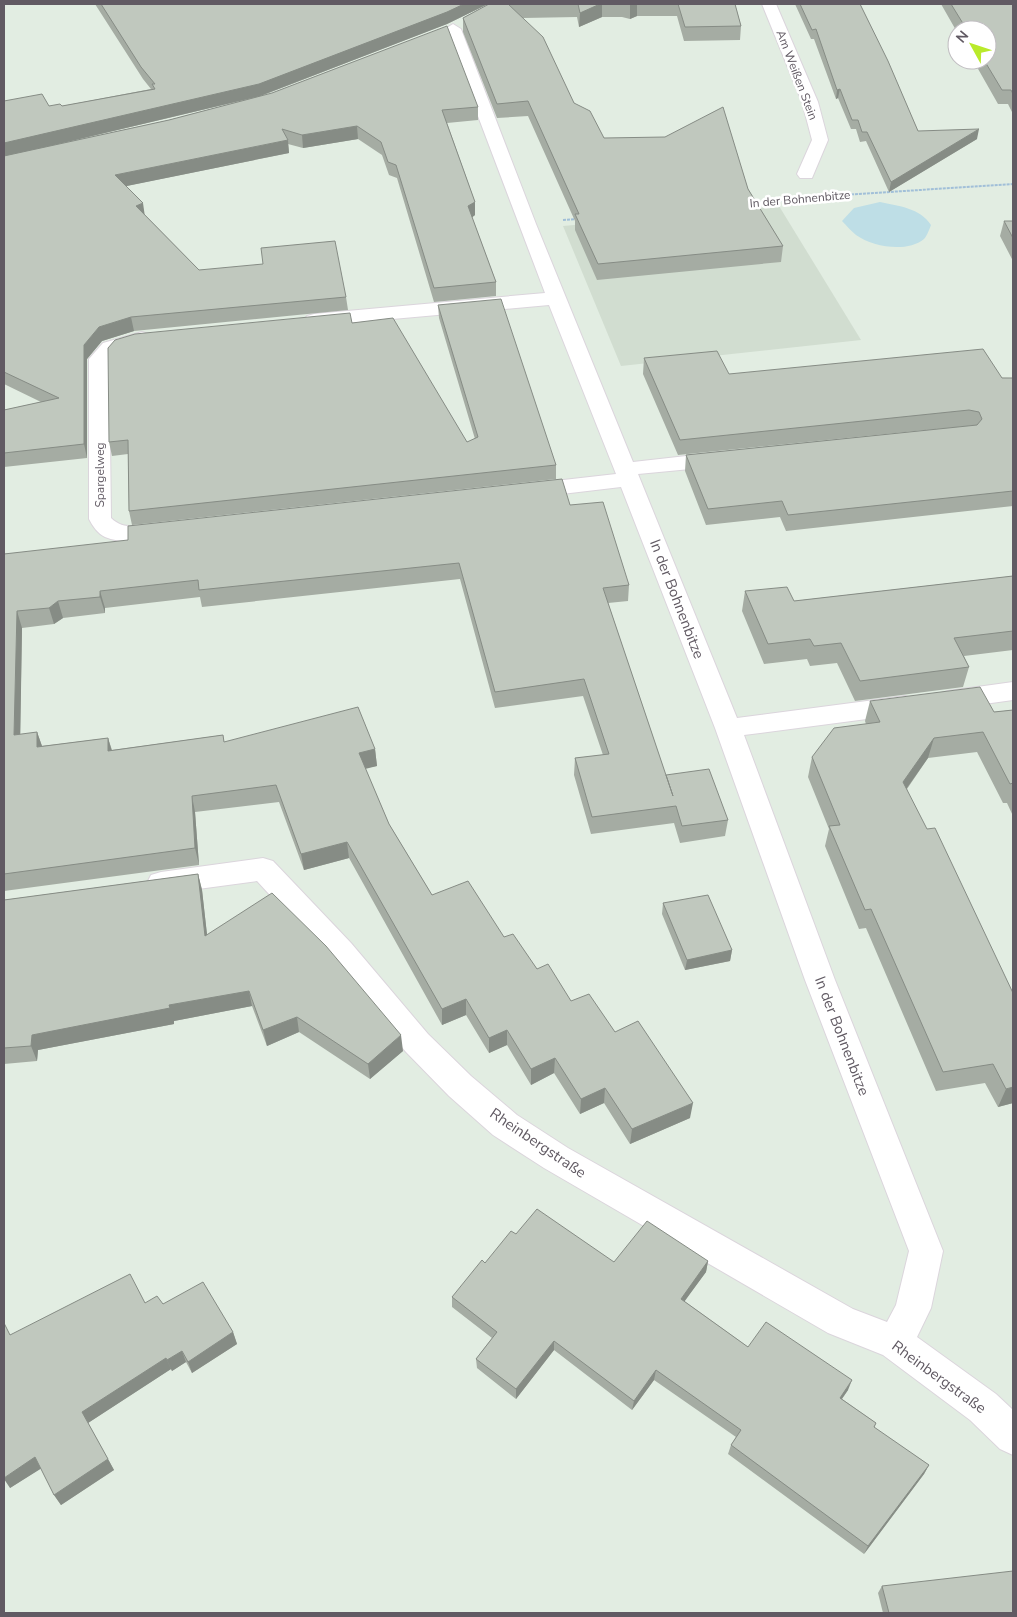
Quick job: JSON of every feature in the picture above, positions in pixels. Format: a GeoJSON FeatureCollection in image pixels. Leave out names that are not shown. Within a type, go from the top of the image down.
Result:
{"type":"FeatureCollection","features":[{"type":"Feature","properties":{"kind":"street","name":"Am Weißen Stein"},"geometry":{"type":"LineString","coordinates":[[769,4],[810,102],[820,140],[806,174]]}},
{"type":"Feature","properties":{"kind":"street","name":"In der Bohnenbitze"},"geometry":{"type":"LineString","coordinates":[[453,28],[527,224],[728,728],[820,980],[926,1251],[913,1308],[896,1343]]}},
{"type":"Feature","properties":{"kind":"street"},"geometry":{"type":"LineString","coordinates":[[290,323],[558,298]]}},
{"type":"Feature","properties":{"kind":"street","name":"Spargelweg"},"geometry":{"type":"LineString","coordinates":[[163,336],[134,339],[110,347],[99,360],[100,519],[111,531],[130,534],[189,528]]}},
{"type":"Feature","properties":{"kind":"street"},"geometry":{"type":"LineString","coordinates":[[513,492],[743,457]]}},
{"type":"Feature","properties":{"kind":"street"},"geometry":{"type":"LineString","coordinates":[[728,728],[1013,691]]}},
{"type":"Feature","properties":{"kind":"street","name":"Rheinbergstraße"},"geometry":{"type":"LineString","coordinates":[[128,887],[263,869],[340,951],[418,1043],[460,1086],[505,1125],[556,1158],[841,1321],[896,1343],[984,1407],[1013,1436]]}},
{"type":"Feature","properties":{"kind":"path","name":"In der Bohnenbitze"},"geometry":{"type":"LineString","coordinates":[[826,196],[940,187],[1013,184]]}},
{"type":"Feature","properties":{"kind":"path","name":"In der Bohnenbitze"},"geometry":{"type":"LineString","coordinates":[[749,203],[788,200]]}},
{"type":"Feature","properties":{"kind":"path"},"geometry":{"type":"LineString","coordinates":[[527,224],[585,218]]}},
{"type":"Feature","properties":{"kind":"shaded area"},"geometry":{"type":"Polygon","coordinates":[[[880,202],[915,211],[926,219],[931,225],[925,238],[909,246],[890,247],[871,243],[863,239],[856,235],[842,221],[854,208],[880,202]]]}},
{"type":"Feature","properties":{"kind":"shaded area"},"geometry":{"type":"Polygon","coordinates":[[[779,206],[861,340],[621,366],[563,226],[779,206]]]}},
{"type":"Feature","properties":{"kind":"building"},"geometry":{"type":"Polygon","coordinates":[[[101,4],[464,4],[259,84],[4,143],[4,101],[42,94],[49,106],[60,104],[62,106],[155,89],[152,84],[155,84],[141,67],[101,4]]]}},
{"type":"Feature","properties":{"kind":"building"},"geometry":{"type":"Polygon","coordinates":[[[489,4],[508,4],[543,37],[574,103],[590,111],[604,138],[665,137],[723,107],[748,189],[783,246],[598,264],[575,214],[579,214],[528,101],[497,104],[463,18],[489,4]]]}},
{"type":"Feature","properties":{"kind":"building"},"geometry":{"type":"Polygon","coordinates":[[[578,4],[600,4],[580,13],[578,4]]]}},
{"type":"Feature","properties":{"kind":"building"},"geometry":{"type":"Polygon","coordinates":[[[678,4],[735,4],[741,26],[685,27],[678,4]]]}},
{"type":"Feature","properties":{"kind":"building"},"geometry":{"type":"Polygon","coordinates":[[[800,4],[860,4],[888,61],[918,131],[979,129],[891,182],[867,132],[862,132],[858,120],[852,120],[840,89],[837,90],[816,29],[812,30],[800,4]]]}},
{"type":"Feature","properties":{"kind":"building"},"geometry":{"type":"Polygon","coordinates":[[[951,4],[1013,4],[1013,94],[1011,90],[1002,90],[990,70],[997,70],[997,20],[961,20],[951,4]]]}},
{"type":"Feature","properties":{"kind":"building"},"geometry":{"type":"Polygon","coordinates":[[[447,26],[478,107],[442,110],[475,202],[468,206],[496,282],[434,288],[396,165],[388,162],[381,142],[357,126],[302,135],[282,129],[288,140],[115,175],[143,203],[136,206],[199,270],[263,264],[261,248],[335,241],[346,297],[131,317],[99,327],[84,345],[84,444],[4,453],[4,410],[59,398],[4,372],[4,156],[169,120],[272,93],[447,26]]]}},
{"type":"Feature","properties":{"kind":"building"},"geometry":{"type":"Polygon","coordinates":[[[1004,221],[1013,221],[1013,238],[1004,221]]]}},
{"type":"Feature","properties":{"kind":"building"},"geometry":{"type":"Polygon","coordinates":[[[501,299],[556,465],[129,511],[128,440],[109,442],[108,348],[115,340],[135,334],[350,313],[352,323],[393,318],[467,442],[478,437],[438,305],[501,299]]]}},
{"type":"Feature","properties":{"kind":"building"},"geometry":{"type":"Polygon","coordinates":[[[983,349],[1002,378],[1013,378],[1013,491],[788,515],[782,501],[708,509],[686,455],[977,425],[982,419],[979,412],[969,410],[680,440],[644,358],[717,351],[729,374],[983,349]]]}},
{"type":"Feature","properties":{"kind":"building"},"geometry":{"type":"Polygon","coordinates":[[[562,479],[570,505],[603,502],[629,585],[603,588],[673,796],[666,775],[709,769],[728,820],[682,826],[676,806],[592,817],[575,758],[609,754],[584,679],[495,692],[459,563],[199,590],[198,580],[100,591],[100,597],[58,601],[49,608],[17,611],[14,735],[37,732],[37,747],[108,738],[108,751],[223,735],[224,742],[358,707],[375,749],[359,753],[389,824],[432,895],[468,881],[504,937],[513,934],[537,969],[548,964],[571,1001],[589,994],[615,1032],[638,1021],[693,1103],[632,1129],[605,1088],[581,1099],[555,1058],[531,1069],[507,1030],[489,1038],[466,999],[442,1009],[347,842],[301,854],[276,785],[192,796],[195,848],[4,874],[4,554],[128,540],[128,526],[562,479]]]}},
{"type":"Feature","properties":{"kind":"building"},"geometry":{"type":"Polygon","coordinates":[[[1013,576],[1013,631],[954,638],[969,667],[860,681],[841,643],[814,646],[810,639],[768,644],[745,591],[787,587],[794,601],[1013,576]]]}},
{"type":"Feature","properties":{"kind":"building"},"geometry":{"type":"Polygon","coordinates":[[[980,687],[994,712],[1013,710],[1013,783],[1010,784],[983,732],[934,738],[903,782],[927,829],[935,828],[1013,993],[1013,1087],[1006,1089],[993,1064],[943,1072],[871,909],[865,910],[829,826],[840,825],[812,757],[834,728],[880,722],[870,701],[980,687]]]}},
{"type":"Feature","properties":{"kind":"building"},"geometry":{"type":"Polygon","coordinates":[[[198,874],[205,936],[272,893],[326,946],[401,1035],[368,1064],[297,1017],[263,1030],[249,991],[169,1005],[170,1008],[32,1035],[31,1046],[4,1048],[4,900],[198,874]]]}},
{"type":"Feature","properties":{"kind":"building"},"geometry":{"type":"Polygon","coordinates":[[[708,895],[732,950],[687,960],[663,903],[708,895]]]}},
{"type":"Feature","properties":{"kind":"building"},"geometry":{"type":"Polygon","coordinates":[[[537,1209],[614,1262],[647,1221],[708,1261],[681,1299],[748,1347],[766,1322],[852,1380],[840,1398],[876,1423],[874,1427],[929,1465],[868,1546],[731,1445],[741,1430],[656,1370],[634,1401],[554,1341],[516,1389],[476,1359],[497,1332],[452,1297],[482,1260],[485,1263],[511,1231],[516,1234],[537,1209]]]}},
{"type":"Feature","properties":{"kind":"building"},"geometry":{"type":"Polygon","coordinates":[[[130,1274],[145,1303],[157,1296],[163,1304],[203,1282],[233,1332],[188,1362],[182,1351],[167,1360],[166,1358],[82,1412],[108,1459],[54,1495],[35,1457],[4,1478],[4,1323],[10,1335],[130,1274]]]}},
{"type":"Feature","properties":{"kind":"building"},"geometry":{"type":"Polygon","coordinates":[[[1013,1571],[1013,1613],[889,1613],[882,1586],[1013,1571]]]}}]}
